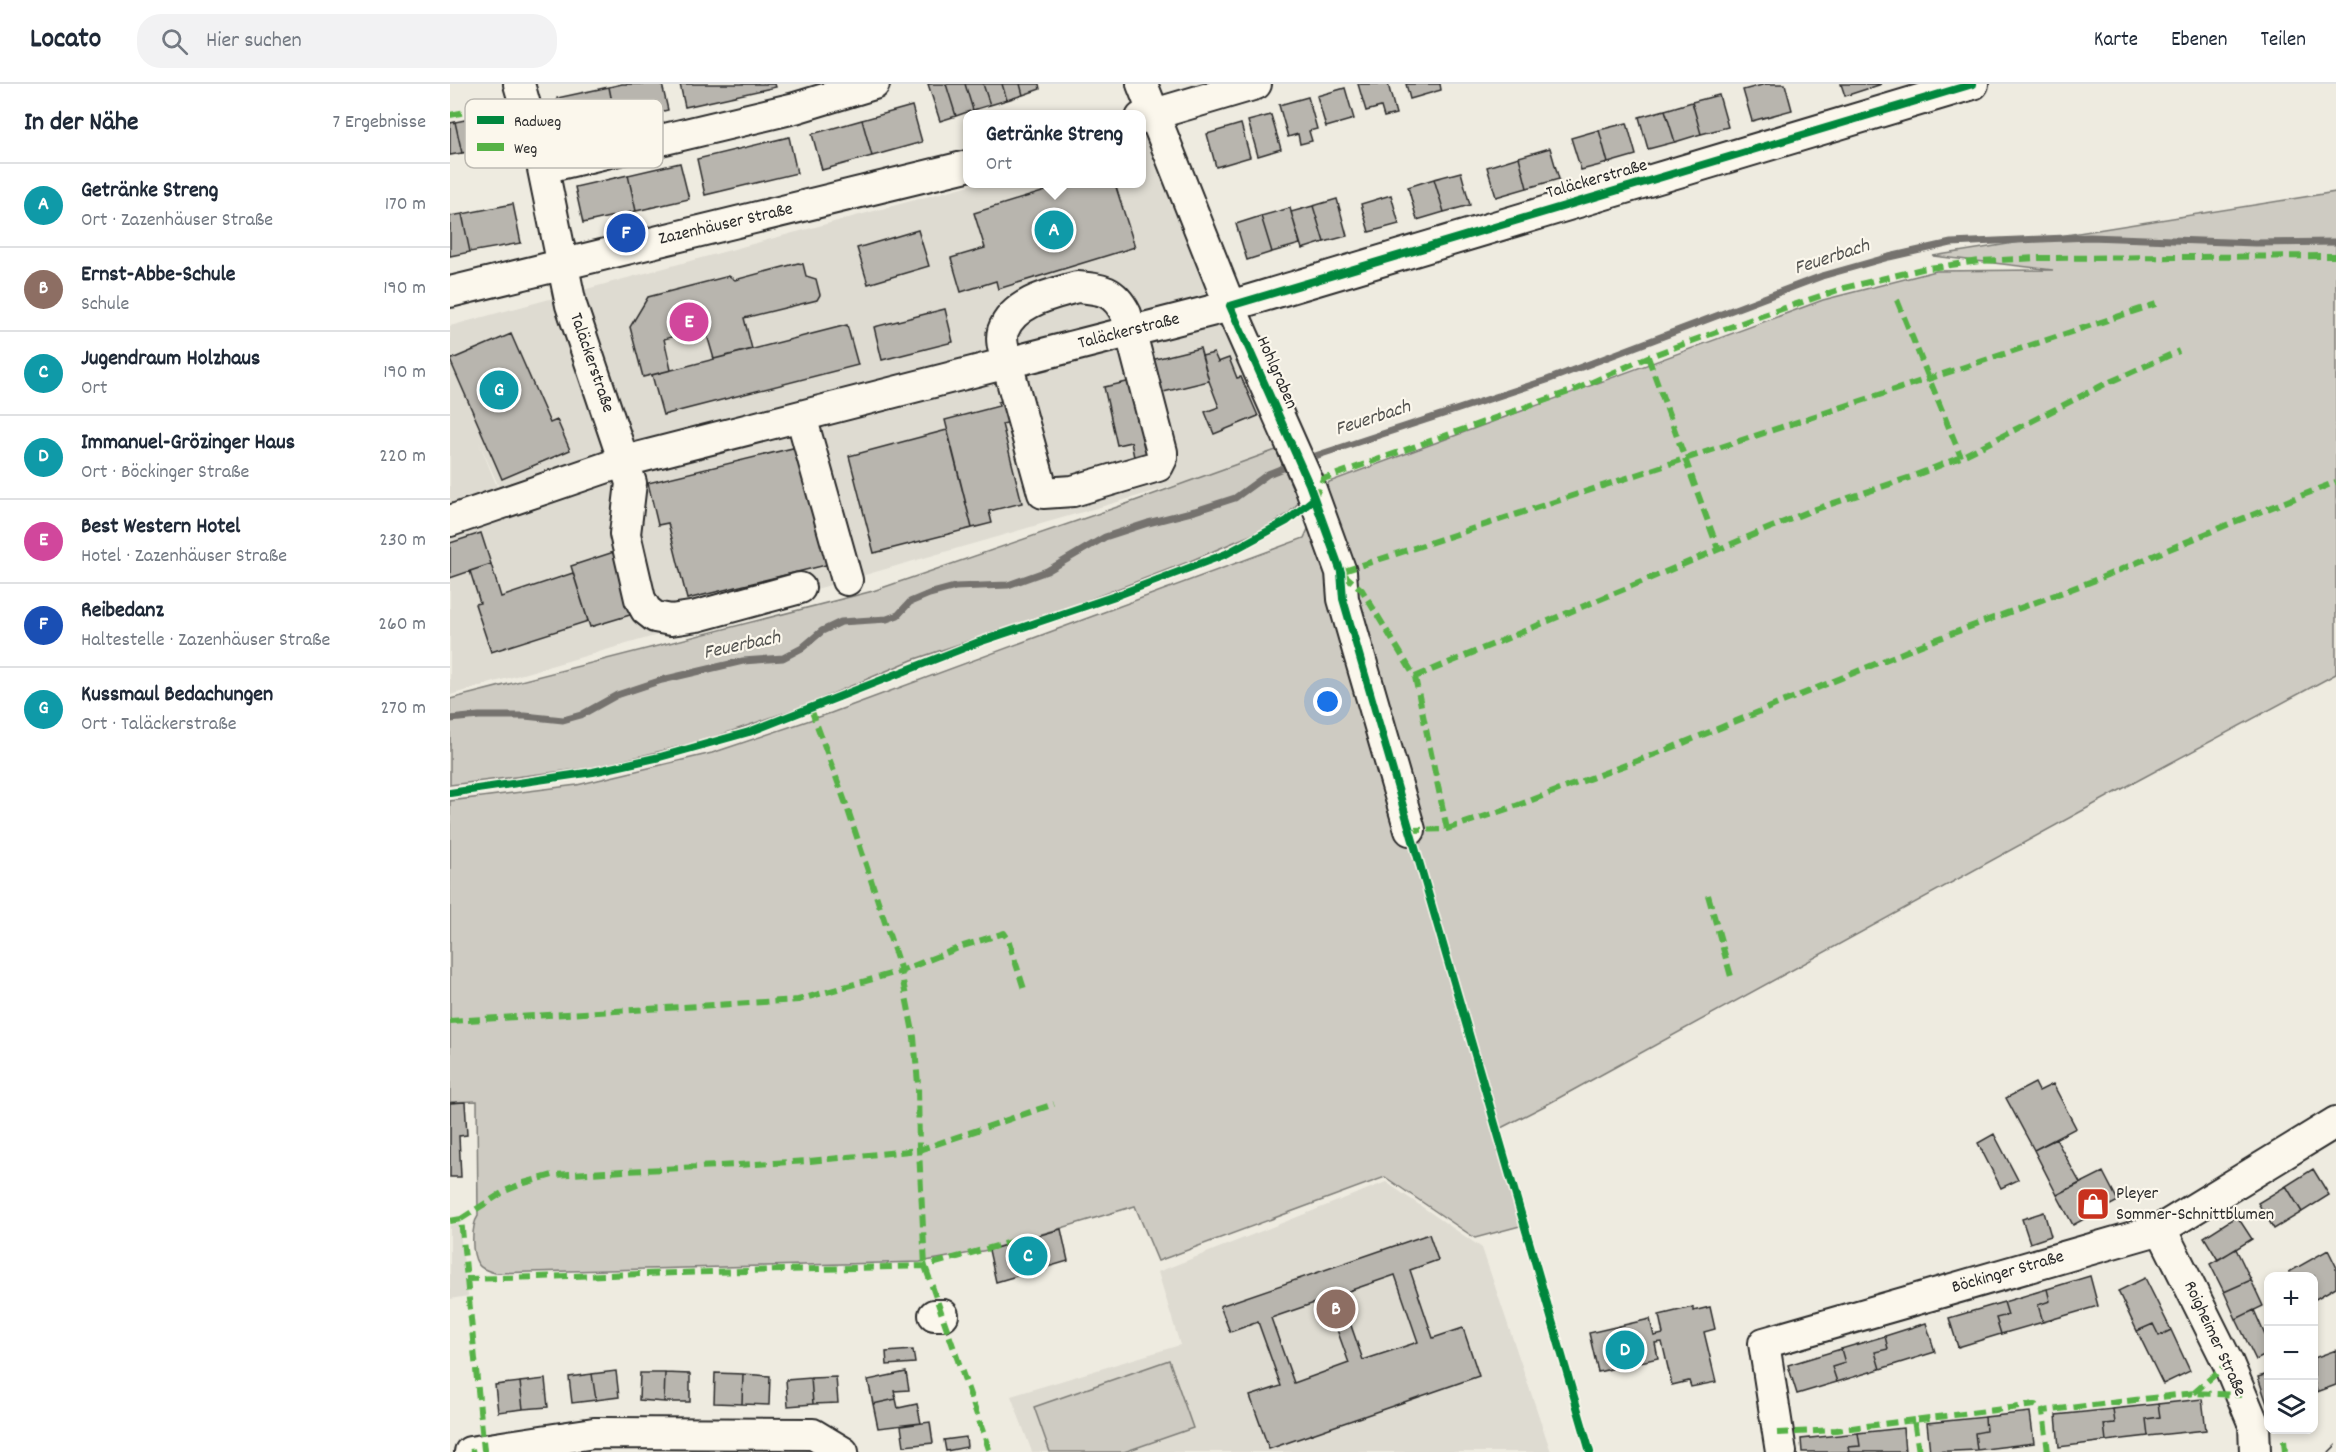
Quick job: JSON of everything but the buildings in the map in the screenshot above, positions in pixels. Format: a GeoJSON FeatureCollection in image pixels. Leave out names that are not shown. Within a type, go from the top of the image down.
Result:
{"type":"FeatureCollection","features":[{"type":"Feature","properties":{"kind":"street","name":"Taläckerstraße"},"geometry":{"type":"LineString","coordinates":[[519,84],[523,99]]}},
{"type":"Feature","properties":{"kind":"street"},"geometry":{"type":"LineString","coordinates":[[663,139],[795,108],[874,84]]}},
{"type":"Feature","properties":{"kind":"street","name":"Hohlgraben"},"geometry":{"type":"LineString","coordinates":[[1142,84],[1147,116],[1301,465],[1341,572],[1343,599],[1410,830]]}},
{"type":"Feature","properties":{"kind":"street"},"geometry":{"type":"LineString","coordinates":[[1147,116],[1256,84]]}},
{"type":"Feature","properties":{"kind":"street","name":"Taläckerstraße"},"geometry":{"type":"LineString","coordinates":[[450,521],[625,461],[1230,306],[1973,84]]}},
{"type":"Feature","properties":{"kind":"street","name":"Zazenhäuser Straße"},"geometry":{"type":"LineString","coordinates":[[450,292],[963,167]]}},
{"type":"Feature","properties":{"kind":"street","name":"Taläckerstraße"},"geometry":{"type":"LineString","coordinates":[[543,168],[571,305],[625,461]]}},
{"type":"Feature","properties":{"kind":"street"},"geometry":{"type":"LineString","coordinates":[[1077,286],[1099,289],[1119,299],[1126,314],[1162,452],[1162,459],[1158,466],[1073,490],[1043,493],[1007,363],[1003,332],[1014,315],[1039,298],[1077,286]]}},
{"type":"Feature","properties":{"kind":"street"},"geometry":{"type":"LineString","coordinates":[[801,416],[847,580]]}},
{"type":"Feature","properties":{"kind":"street"},"geometry":{"type":"LineString","coordinates":[[625,461],[632,483],[625,534],[640,599],[646,610],[655,617],[671,620],[697,616],[800,588]]}},
{"type":"Feature","properties":{"kind":"street","name":"Böckinger Straße"},"geometry":{"type":"LineString","coordinates":[[1781,1452],[1764,1343],[2161,1229],[2336,1122]]}},
{"type":"Feature","properties":{"kind":"street","name":"Roigheimer Straße"},"geometry":{"type":"LineString","coordinates":[[2161,1229],[2228,1363],[2254,1425],[2255,1452]]}},
{"type":"Feature","properties":{"kind":"street"},"geometry":{"type":"LineString","coordinates":[[470,1452],[595,1442],[813,1434],[843,1452]]}},
{"type":"Feature","properties":{"kind":"shaded area"},"geometry":{"type":"Polygon","coordinates":[[[1156,134],[1304,448],[450,695],[450,515],[503,496],[479,442],[498,489],[450,509],[450,326],[963,187],[1146,188],[1146,137],[1156,134]]]}},
{"type":"Feature","properties":{"kind":"shaded area"},"geometry":{"type":"Polygon","coordinates":[[[2336,192],[2336,674],[1495,1131],[1520,1226],[1475,1238],[1385,1177],[1158,1261],[1135,1206],[988,1250],[920,1262],[495,1273],[478,1264],[474,1254],[473,1240],[474,1226],[478,1216],[477,1101],[450,1102],[450,801],[577,785],[712,753],[831,713],[1304,538],[1329,482],[1823,300],[1936,271],[2053,270],[1933,256],[2336,192]]]}},
{"type":"Feature","properties":{"kind":"shaded area"},"geometry":{"type":"Polygon","coordinates":[[[1276,450],[1293,489],[1300,489],[1304,497],[1288,514],[1260,531],[1188,562],[1070,607],[912,660],[804,706],[706,740],[596,767],[450,785],[450,699],[873,591],[1276,450]]]}},
{"type":"Feature","properties":{"kind":"shaded area"},"geometry":{"type":"Polygon","coordinates":[[[1386,1182],[1482,1248],[1551,1452],[1032,1452],[1011,1396],[1180,1345],[1158,1272],[1386,1182]]]}},
{"type":"Feature","properties":{"kind":"shaded area"},"geometry":{"type":"Polygon","coordinates":[[[459,1223],[468,1296],[450,1299],[450,1225],[459,1223]]]}},
{"type":"Feature","properties":{"kind":"shaded area"},"geometry":{"type":"Polygon","coordinates":[[[1169,1360],[1193,1428],[1124,1452],[1050,1452],[1034,1407],[1169,1360]]]}},
{"type":"Feature","properties":{"kind":"waterway","name":"Feuerbach"},"geometry":{"type":"LineString","coordinates":[[1306,459],[1547,380],[1822,276],[1889,257],[1951,243],[2090,237],[2255,243],[2336,242]]}},
{"type":"Feature","properties":{"kind":"waterway","name":"Feuerbach"},"geometry":{"type":"LineString","coordinates":[[450,719],[479,716],[525,716],[563,720],[581,715],[617,695],[662,680],[743,661],[783,658],[802,648],[822,631],[841,622],[887,619],[898,615],[910,602],[955,587],[1008,585],[1047,571],[1105,537],[1235,498],[1268,474],[1293,464]]}},
{"type":"Feature","properties":{"kind":"tram line"},"geometry":{"type":"LineString","coordinates":[[2329,1452],[2336,1445]]}},
{"type":"Feature","properties":{"kind":"marked path"},"geometry":{"type":"LineString","coordinates":[[450,115],[465,112]]}},
{"type":"Feature","properties":{"kind":"marked path"},"geometry":{"type":"LineString","coordinates":[[1314,499],[1323,479],[1577,389],[1648,357],[1755,318],[1844,288],[1922,269],[1980,261],[2039,258],[2336,256]]}},
{"type":"Feature","properties":{"kind":"marked path"},"geometry":{"type":"LineString","coordinates":[[1897,300],[1961,457]]}},
{"type":"Feature","properties":{"kind":"marked path"},"geometry":{"type":"LineString","coordinates":[[1447,829],[1415,677],[1362,590],[1341,572],[2156,304]]}},
{"type":"Feature","properties":{"kind":"marked path"},"geometry":{"type":"LineString","coordinates":[[1415,677],[1810,511],[1911,477],[1961,457],[2103,385],[2179,351]]}},
{"type":"Feature","properties":{"kind":"marked path"},"geometry":{"type":"LineString","coordinates":[[1648,357],[1718,549]]}},
{"type":"Feature","properties":{"kind":"marked path"},"geometry":{"type":"LineString","coordinates":[[1410,830],[1447,829],[1666,750],[1924,644],[2098,579],[2336,482]]}},
{"type":"Feature","properties":{"kind":"marked path"},"geometry":{"type":"LineString","coordinates":[[811,709],[847,807],[901,971],[914,1037],[918,1084],[925,1266],[990,1452]]}},
{"type":"Feature","properties":{"kind":"marked path"},"geometry":{"type":"LineString","coordinates":[[1708,895],[1732,980]]}},
{"type":"Feature","properties":{"kind":"marked path"},"geometry":{"type":"LineString","coordinates":[[450,1021],[798,1000],[901,971],[963,946],[1004,933],[1025,992]]}},
{"type":"Feature","properties":{"kind":"marked path"},"geometry":{"type":"LineString","coordinates":[[461,1219],[505,1191],[553,1175],[809,1161],[919,1150],[1054,1104]]}},
{"type":"Feature","properties":{"kind":"marked path"},"geometry":{"type":"LineString","coordinates":[[450,1221],[461,1219],[484,1450],[470,1452]]}},
{"type":"Feature","properties":{"kind":"marked path"},"geometry":{"type":"LineString","coordinates":[[466,1279],[925,1266],[1032,1236]]}},
{"type":"Feature","properties":{"kind":"marked path"},"geometry":{"type":"LineString","coordinates":[[2194,1393],[2228,1363]]}},
{"type":"Feature","properties":{"kind":"marked path"},"geometry":{"type":"LineString","coordinates":[[2048,1452],[2043,1411],[2194,1393],[2241,1395]]}},
{"type":"Feature","properties":{"kind":"marked path"},"geometry":{"type":"LineString","coordinates":[[1919,1452],[1914,1420],[2035,1405],[2043,1411]]}},
{"type":"Feature","properties":{"kind":"marked path"},"geometry":{"type":"LineString","coordinates":[[1777,1433],[1836,1430],[1914,1420]]}},
{"type":"Feature","properties":{"kind":"marked path"},"geometry":{"type":"LineString","coordinates":[[2284,1440],[2285,1452]]}},
{"type":"Feature","properties":{"kind":"cycle path"},"geometry":{"type":"LineString","coordinates":[[1590,1452],[1343,599],[1341,572],[1309,484],[1230,306],[1973,84]]}},
{"type":"Feature","properties":{"kind":"cycle path"},"geometry":{"type":"LineString","coordinates":[[450,793],[593,772],[660,757],[749,732],[979,642],[1118,595],[1226,554],[1287,521],[1314,499]]}},
{"type":"Feature","properties":{"kind":"place","name":"Getränke Streng"},"geometry":{"type":"Point","coordinates":[1054,230]}},
{"type":"Feature","properties":{"kind":"place","name":"Reibedanz"},"geometry":{"type":"Point","coordinates":[626,233]}},
{"type":"Feature","properties":{"kind":"place","name":"Best Western Hotel"},"geometry":{"type":"Point","coordinates":[689,322]}},
{"type":"Feature","properties":{"kind":"place","name":"Kussmaul Bedachungen"},"geometry":{"type":"Point","coordinates":[499,390]}},
{"type":"Feature","properties":{"kind":"place","name":"Pleyer Sommer-Schnittblumen"},"geometry":{"type":"Point","coordinates":[2093,1204]}},
{"type":"Feature","properties":{"kind":"place","name":"Jugendraum Holzhaus"},"geometry":{"type":"Point","coordinates":[1028,1256]}},
{"type":"Feature","properties":{"kind":"place","name":"Ernst-Abbe-Schule"},"geometry":{"type":"Point","coordinates":[1336,1309]}},
{"type":"Feature","properties":{"kind":"place","name":"Immanuel-Grözinger Haus"},"geometry":{"type":"Point","coordinates":[1625,1350]}}]}
